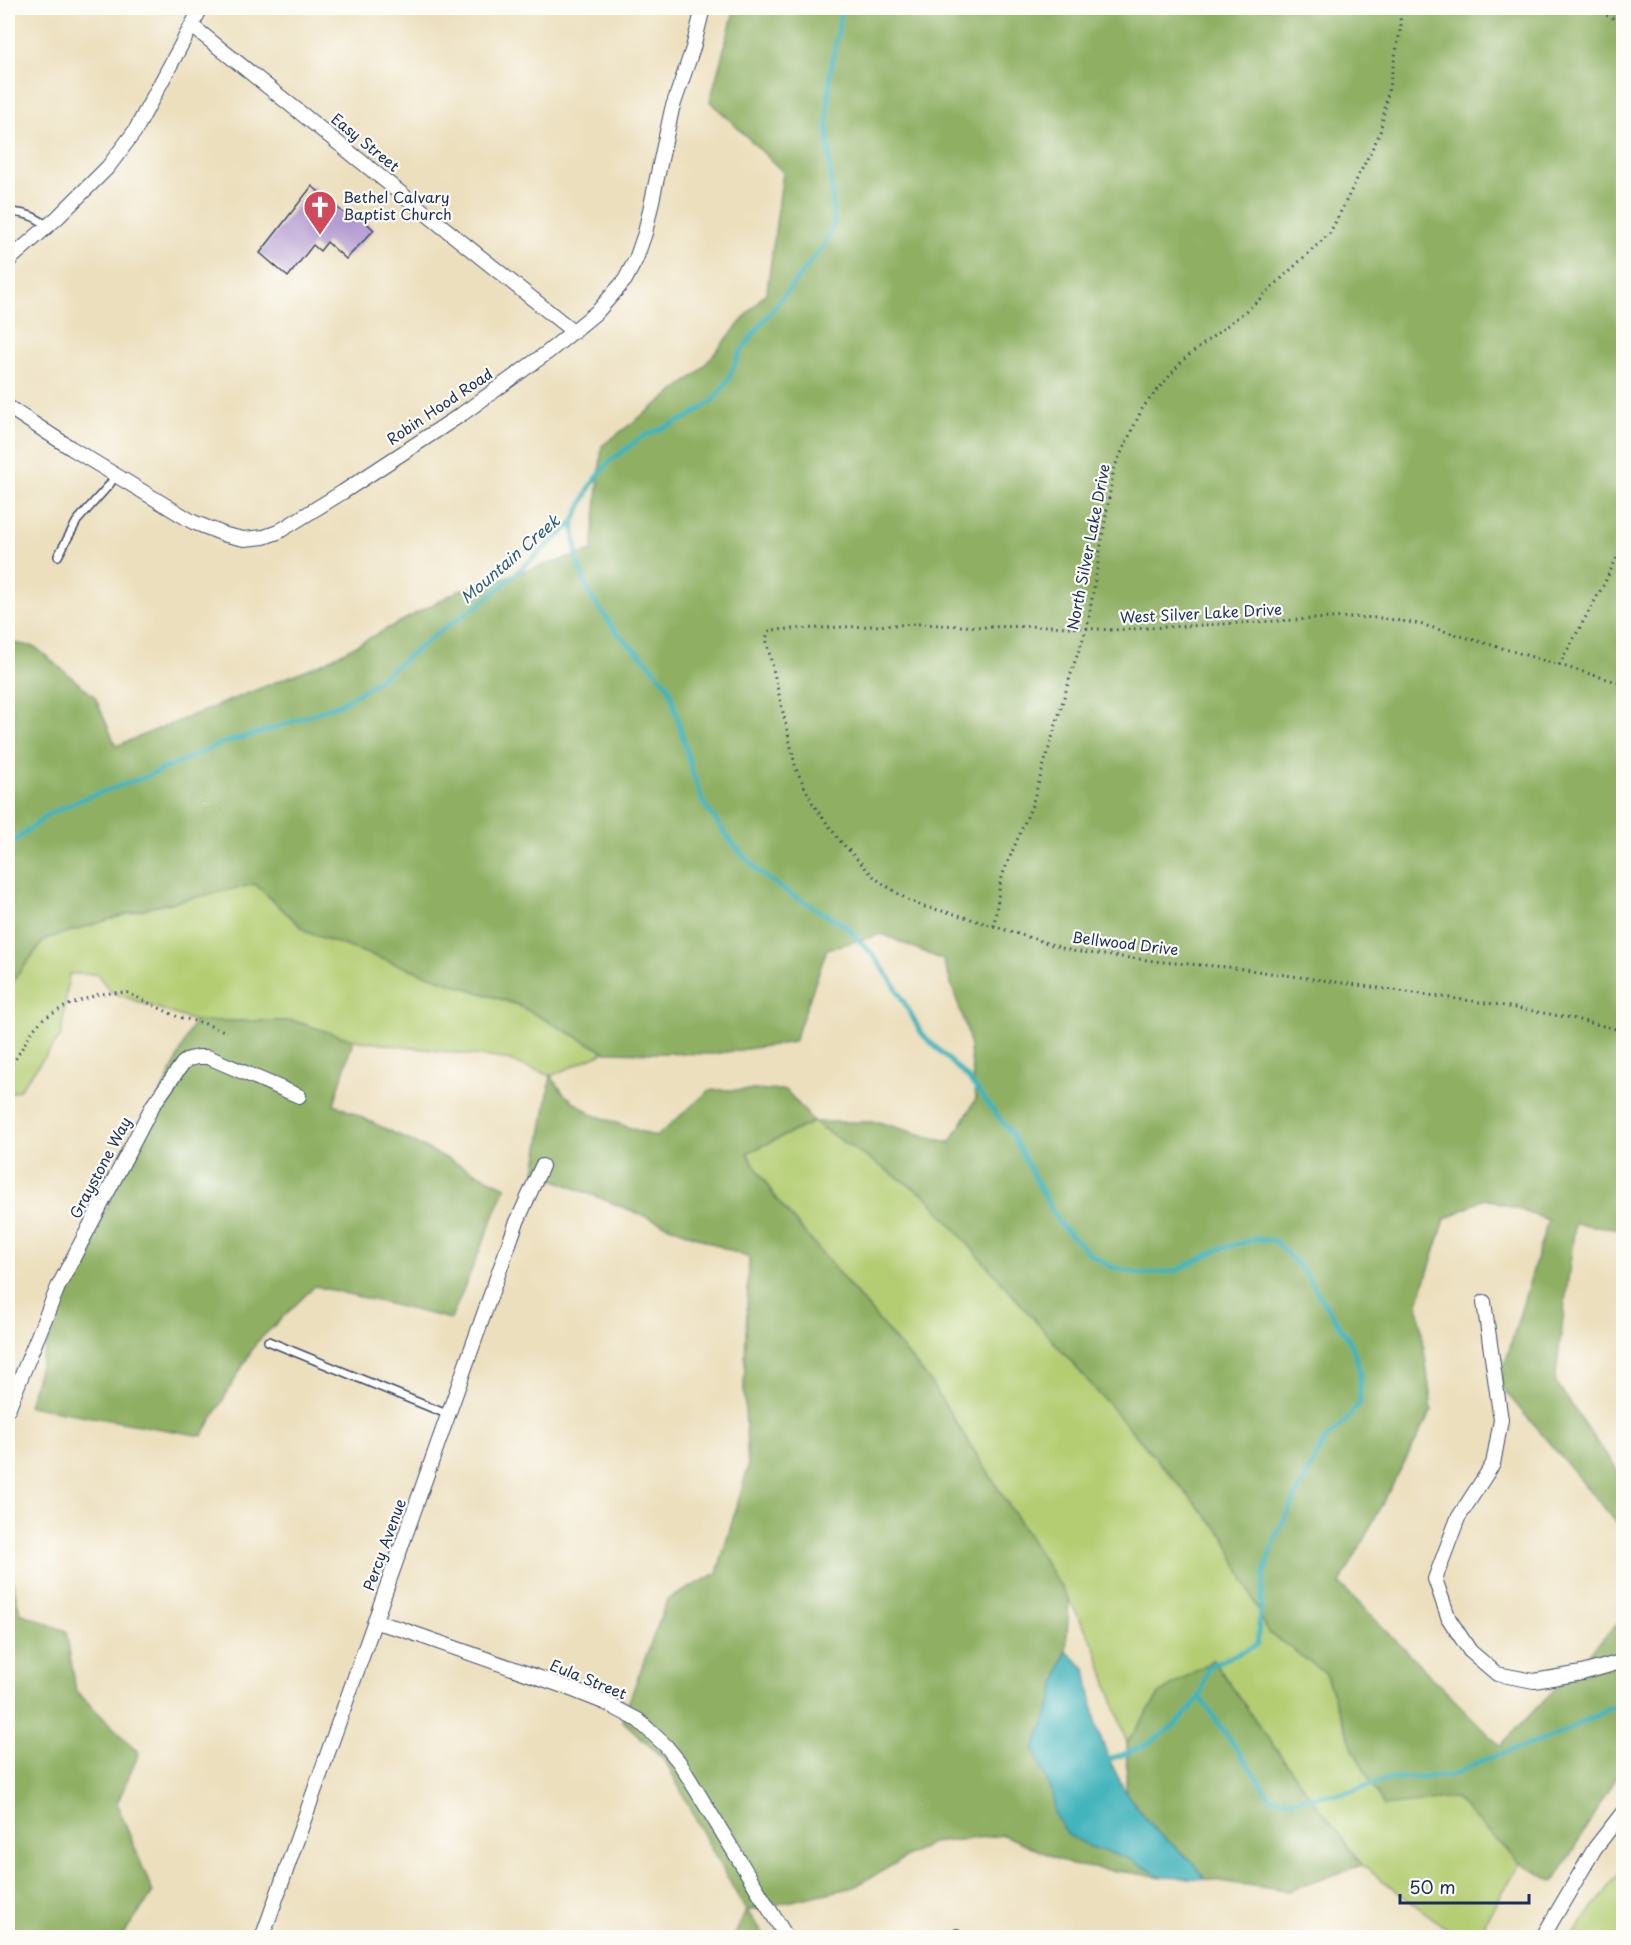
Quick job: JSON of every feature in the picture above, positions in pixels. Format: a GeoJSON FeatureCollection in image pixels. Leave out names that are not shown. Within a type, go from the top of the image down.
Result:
{"type":"FeatureCollection","features":[{"type":"Feature","properties":{"kind":"street"},"geometry":{"type":"LineString","coordinates":[[8,261],[48,226],[108,167],[135,131],[201,8]]}},
{"type":"Feature","properties":{"kind":"street","name":"Robin Hood Road"},"geometry":{"type":"LineString","coordinates":[[8,407],[193,522],[226,535],[244,539],[264,537],[278,532],[462,414],[548,352],[598,311],[625,280],[645,234],[672,109],[693,48],[703,8]]}},
{"type":"Feature","properties":{"kind":"street","name":"Easy Street"},"geometry":{"type":"LineString","coordinates":[[192,26],[574,332]]}},
{"type":"Feature","properties":{"kind":"street","name":"Graystone Way"},"geometry":{"type":"LineString","coordinates":[[8,1409],[58,1287],[153,1105],[178,1068],[189,1059],[208,1057],[299,1096]]}},
{"type":"Feature","properties":{"kind":"street","name":"Percy Avenue"},"geometry":{"type":"LineString","coordinates":[[262,1938],[516,1224],[542,1166]]}},
{"type":"Feature","properties":{"kind":"street"},"geometry":{"type":"LineString","coordinates":[[1484,1302],[1501,1420],[1493,1464],[1458,1518],[1435,1579],[1449,1619],[1470,1651],[1497,1674],[1534,1681],[1623,1661]]}},
{"type":"Feature","properties":{"kind":"street","name":"Eula Street"},"geometry":{"type":"LineString","coordinates":[[375,1622],[564,1686],[606,1703],[638,1720],[666,1746],[679,1762],[787,1938]]}},
{"type":"Feature","properties":{"kind":"street"},"geometry":{"type":"LineString","coordinates":[[1542,1938],[1596,1848],[1623,1811]]}},
{"type":"Feature","properties":{"kind":"lane"},"geometry":{"type":"LineString","coordinates":[[8,212],[34,216],[48,226]]}},
{"type":"Feature","properties":{"kind":"lane"},"geometry":{"type":"LineString","coordinates":[[58,556],[77,521],[115,475]]}},
{"type":"Feature","properties":{"kind":"lane"},"geometry":{"type":"LineString","coordinates":[[268,1341],[448,1415]]}},
{"type":"Feature","properties":{"kind":"path","name":"North Silver Lake Drive"},"geometry":{"type":"LineString","coordinates":[[994,926],[1004,871],[1032,805],[1086,628],[1114,468],[1143,407],[1183,360],[1252,306],[1330,233],[1380,133],[1401,26],[1399,8]]}},
{"type":"Feature","properties":{"kind":"path"},"geometry":{"type":"LineString","coordinates":[[1590,8],[1623,22]]}},
{"type":"Feature","properties":{"kind":"path"},"geometry":{"type":"LineString","coordinates":[[1559,665],[1603,586],[1623,543]]}},
{"type":"Feature","properties":{"kind":"path","name":"West Silver Lake Drive"},"geometry":{"type":"LineString","coordinates":[[770,630],[919,624],[984,627],[1052,626],[1113,630],[1349,617],[1382,618],[1420,624],[1623,684]]}},
{"type":"Feature","properties":{"kind":"path","name":"Bellwood Drive"},"geometry":{"type":"LineString","coordinates":[[770,630],[766,638],[767,645],[796,769],[813,804],[840,841],[876,879],[904,898],[921,906],[955,914],[1072,951],[1228,967],[1493,1004],[1571,1018],[1623,1031]]}},
{"type":"Feature","properties":{"kind":"path"},"geometry":{"type":"LineString","coordinates":[[8,1068],[32,1031],[43,1019],[66,1005],[99,994],[126,992],[178,1017],[227,1032]]}},
{"type":"Feature","properties":{"kind":"green space"},"geometry":{"type":"Polygon","coordinates":[[[735,8],[1623,8],[1624,1229],[1575,1224],[1555,1381],[1623,1479],[1623,1530],[1499,1384],[1548,1220],[1486,1198],[1445,1219],[1418,1303],[1432,1410],[1340,1584],[1500,1746],[1623,1618],[1623,1765],[1554,1882],[1520,1863],[1455,1798],[1384,1806],[1354,1751],[1325,1673],[1268,1632],[1224,1536],[926,1196],[813,1122],[747,1153],[776,1199],[929,1380],[1069,1600],[1066,1651],[1049,1710],[1034,1749],[1054,1798],[1055,1814],[1068,1835],[1088,1846],[1130,1859],[1162,1877],[1072,1865],[1004,1835],[931,1843],[854,1887],[747,1911],[765,1937],[734,1937],[746,1911],[665,1760],[622,1720],[667,1600],[717,1573],[748,1468],[744,1388],[749,1258],[535,1172],[551,1076],[564,1094],[591,1114],[656,1137],[710,1090],[786,1090],[814,1122],[878,1122],[950,1143],[976,1099],[968,1033],[943,960],[882,934],[827,949],[794,1042],[712,1054],[605,1052],[518,1005],[307,932],[255,884],[147,908],[45,939],[8,987],[8,642],[35,647],[95,697],[116,746],[323,663],[458,591],[592,551],[602,446],[698,373],[767,291],[783,172],[710,101],[735,8]]]}},
{"type":"Feature","properties":{"kind":"green space"},"geometry":{"type":"Polygon","coordinates":[[[255,884],[307,932],[518,1005],[605,1052],[551,1076],[505,1059],[353,1040],[294,1021],[194,1021],[111,992],[97,974],[69,974],[61,1036],[19,1090],[8,1094],[8,987],[45,939],[147,908],[255,884]]]}},
{"type":"Feature","properties":{"kind":"green space"},"geometry":{"type":"Polygon","coordinates":[[[194,1021],[294,1021],[353,1040],[334,1104],[506,1187],[451,1319],[315,1286],[256,1343],[202,1436],[28,1406],[56,1312],[154,1110],[194,1021]]]}},
{"type":"Feature","properties":{"kind":"green space"},"geometry":{"type":"Polygon","coordinates":[[[814,1122],[926,1196],[1224,1536],[1268,1632],[1325,1673],[1354,1751],[1455,1798],[1520,1863],[1476,1937],[1458,1937],[1362,1865],[1213,1661],[1160,1693],[1127,1743],[1095,1647],[1069,1600],[929,1380],[776,1199],[747,1153],[814,1122]]]}},
{"type":"Feature","properties":{"kind":"green space"},"geometry":{"type":"Polygon","coordinates":[[[8,1561],[20,1613],[66,1631],[76,1691],[139,1753],[117,1804],[153,1893],[121,1937],[8,1937],[8,1561]]]}},
{"type":"Feature","properties":{"kind":"green space"},"geometry":{"type":"Polygon","coordinates":[[[1213,1660],[1274,1747],[1362,1865],[1288,1891],[1205,1879],[1193,1862],[1157,1832],[1126,1793],[1127,1743],[1160,1693],[1213,1660]]]}},
{"type":"Feature","properties":{"kind":"green space"},"geometry":{"type":"Polygon","coordinates":[[[1623,1869],[1623,1937],[1571,1937],[1623,1869]]]}},
{"type":"Feature","properties":{"kind":"water"},"geometry":{"type":"Polygon","coordinates":[[[1066,1651],[1086,1669],[1097,1728],[1126,1793],[1157,1832],[1193,1862],[1205,1879],[1162,1877],[1130,1859],[1088,1846],[1068,1835],[1054,1814],[1054,1798],[1034,1749],[1049,1710],[1066,1651]]]}},
{"type":"Feature","properties":{"kind":"building","name":"Bethel Calvary Baptist Church"},"geometry":{"type":"Polygon","coordinates":[[[312,186],[352,220],[357,214],[374,230],[346,259],[327,242],[320,251],[313,245],[288,277],[260,253],[312,186]]]}},
{"type":"Feature","properties":{"kind":"waterway","name":"Mountain Creek"},"geometry":{"type":"LineString","coordinates":[[8,846],[49,814],[85,798],[143,778],[223,743],[275,728],[340,704],[372,685],[443,629],[482,603],[573,523],[591,485],[610,461],[642,437],[687,418],[713,401],[727,382],[740,353],[823,247],[834,225],[827,122],[830,74],[840,8]]}},
{"type":"Feature","properties":{"kind":"waterway"},"geometry":{"type":"LineString","coordinates":[[573,523],[578,562],[589,593],[617,633],[648,662],[669,687],[703,802],[729,839],[759,872],[787,892],[846,926],[873,955],[892,981],[922,1034],[968,1078],[1011,1133],[1059,1223],[1090,1254],[1111,1267],[1142,1274],[1176,1271],[1220,1249],[1256,1239],[1275,1241],[1303,1270],[1352,1345],[1360,1371],[1360,1403],[1344,1423],[1324,1441],[1277,1534],[1264,1573],[1257,1645],[1208,1667],[1200,1696],[1170,1729],[1135,1750],[1109,1759]]}},
{"type":"Feature","properties":{"kind":"waterway"},"geometry":{"type":"LineString","coordinates":[[1200,1697],[1271,1798],[1292,1800],[1345,1793],[1392,1778],[1450,1776],[1481,1761],[1555,1736],[1624,1702]]}},
{"type":"Feature","properties":{"kind":"place","name":"Bethel Calvary Baptist Church"},"geometry":{"type":"Point","coordinates":[320,236]}}]}
